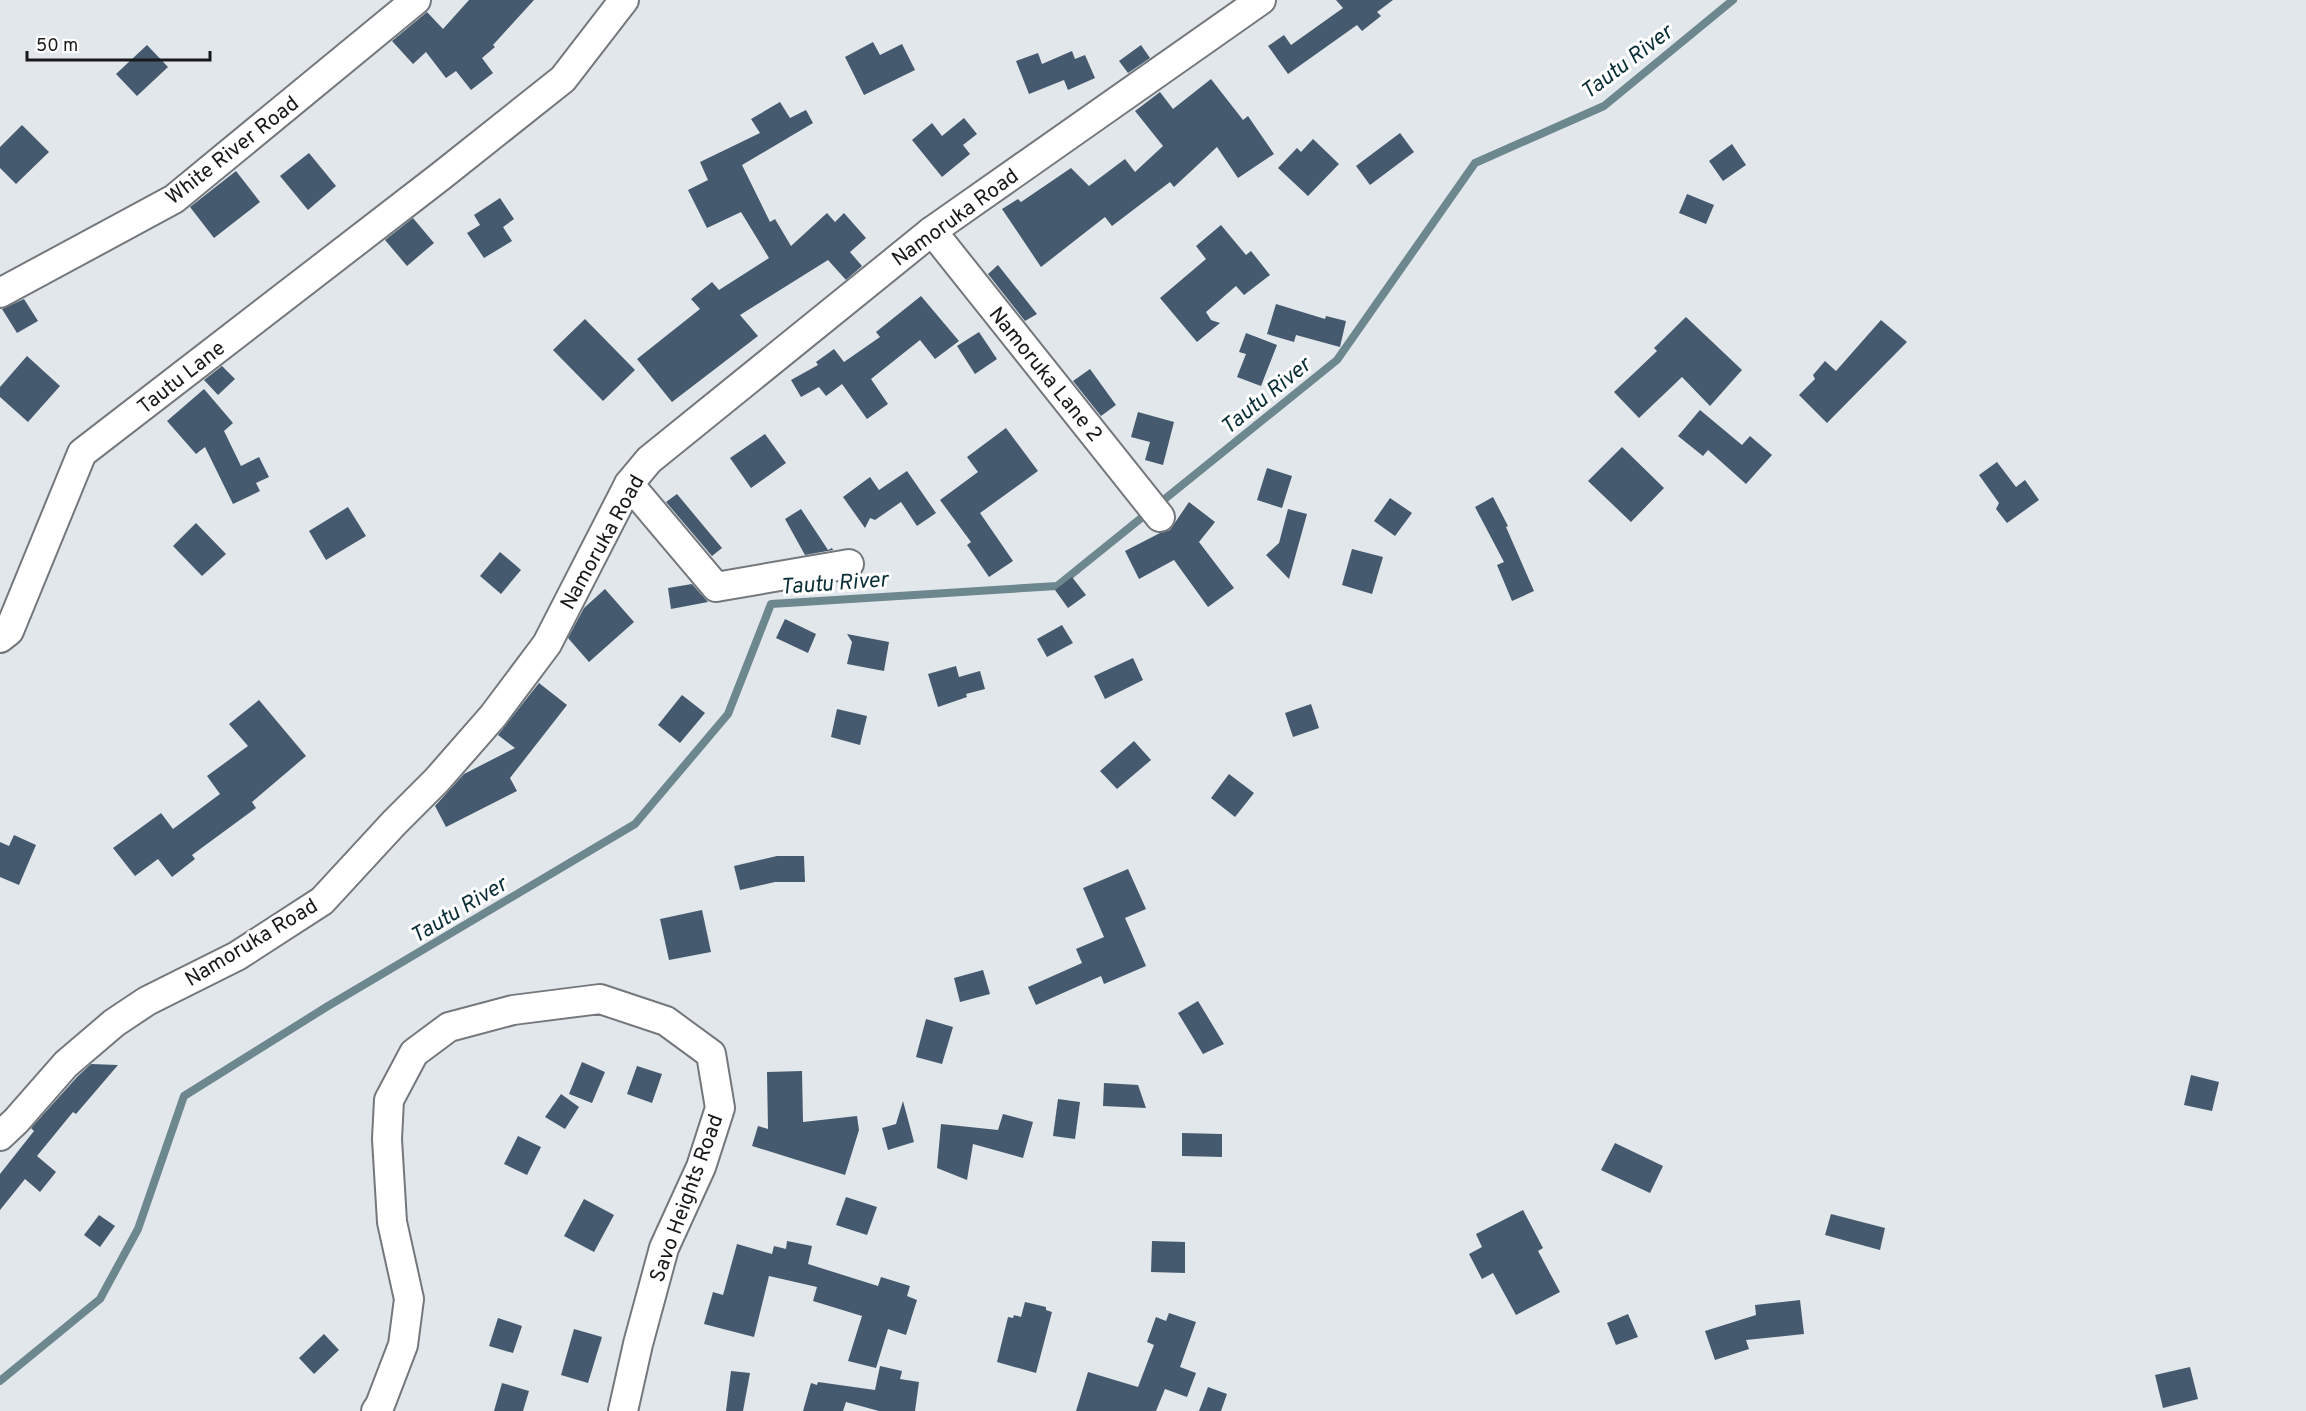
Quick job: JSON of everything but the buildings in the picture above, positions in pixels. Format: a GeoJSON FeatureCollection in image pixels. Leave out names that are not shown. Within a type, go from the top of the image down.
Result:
{"type":"FeatureCollection","features":[{"type":"Feature","properties":{"kind":"street","name":"White River Road"},"geometry":{"type":"LineString","coordinates":[[0,293],[174,199],[416,0]]}},
{"type":"Feature","properties":{"kind":"street","name":"Tautu Lane"},"geometry":{"type":"LineString","coordinates":[[0,638],[9,631],[82,453],[563,79],[624,0]]}},
{"type":"Feature","properties":{"kind":"street","name":"Namoruka Road"},"geometry":{"type":"LineString","coordinates":[[0,1137],[66,1064],[114,1023],[147,1002],[237,956],[322,901],[437,780],[493,716],[527,671],[547,644],[629,484],[660,451],[932,231],[1261,0]]}},
{"type":"Feature","properties":{"kind":"street","name":"Namoruka Lane 2"},"geometry":{"type":"LineString","coordinates":[[932,231],[1160,517]]}},
{"type":"Feature","properties":{"kind":"street"},"geometry":{"type":"LineString","coordinates":[[629,484],[716,587],[849,564]]}},
{"type":"Feature","properties":{"kind":"street","name":"Savo Heights Road"},"geometry":{"type":"LineString","coordinates":[[376,1411],[381,1405],[403,1345],[409,1299],[392,1222],[387,1139],[389,1100],[414,1053],[449,1027],[513,1010],[600,999],[666,1021],[711,1054],[720,1108],[701,1167],[664,1248],[622,1411]]}},
{"type":"Feature","properties":{"kind":"waterway","name":"Tautu River"},"geometry":{"type":"LineString","coordinates":[[0,1381],[100,1299],[138,1229],[184,1096],[328,1006],[635,824],[728,714],[771,604],[1057,586],[1337,360],[1475,163],[1604,106],[1733,0]]}}]}
